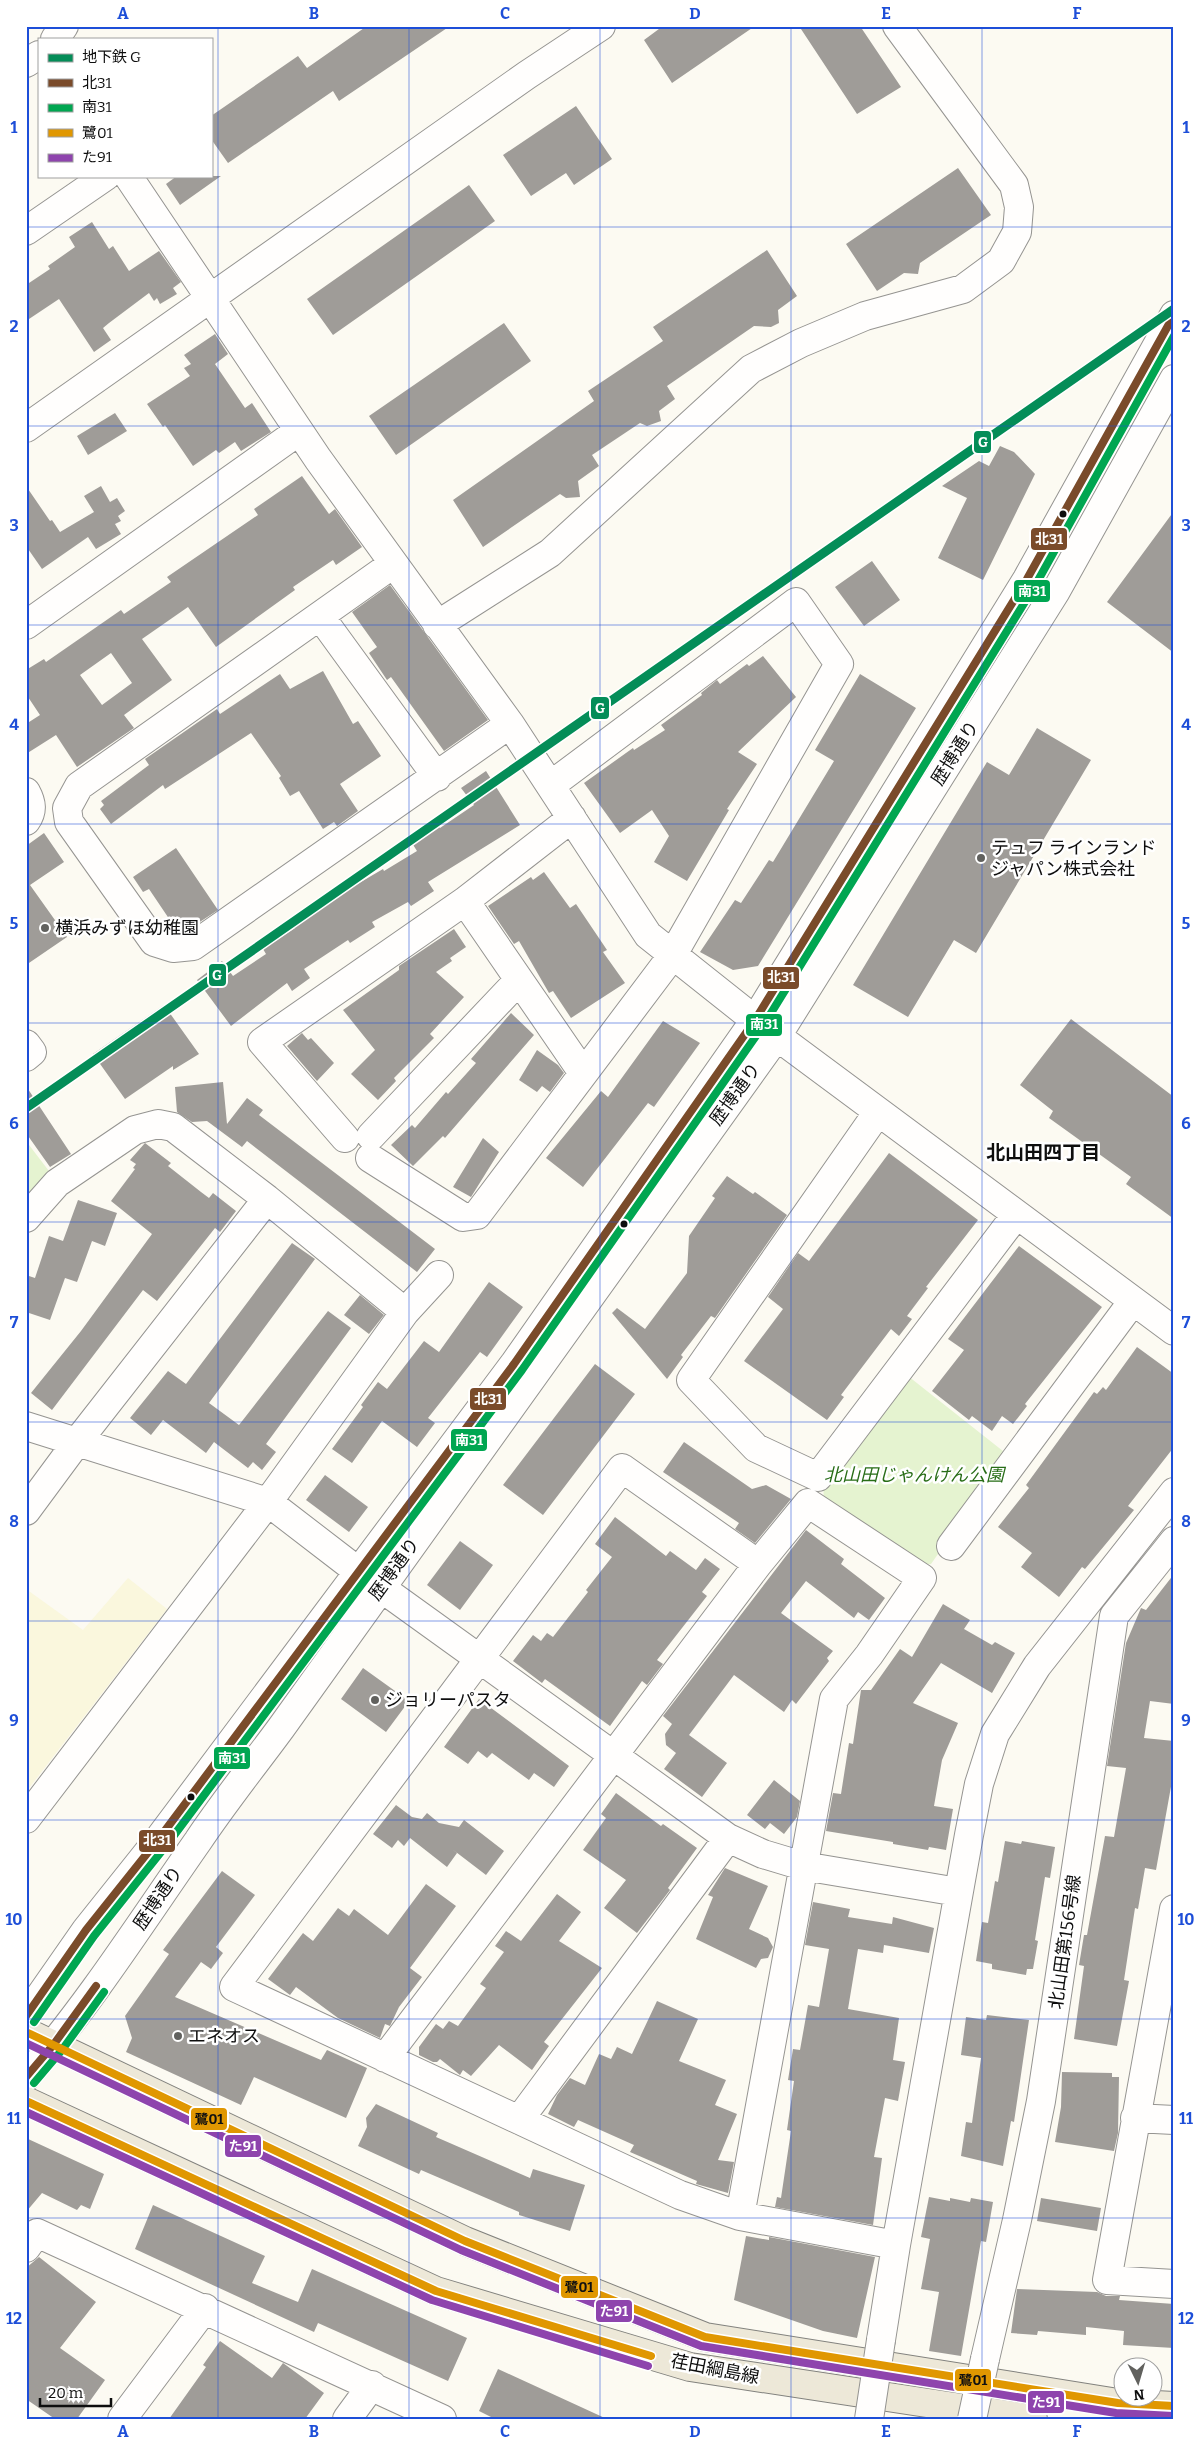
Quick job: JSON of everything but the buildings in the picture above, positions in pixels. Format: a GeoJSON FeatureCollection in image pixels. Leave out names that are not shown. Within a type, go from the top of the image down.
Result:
{"type":"FeatureCollection","features":[{"type":"Feature","properties":{"kind":"main road","name":"荏田綱島線"},"geometry":{"type":"LineString","coordinates":[[26,2032],[465,2241],[705,2337],[1118,2403],[1174,2406]]}},
{"type":"Feature","properties":{"kind":"main road","name":"荏田綱島線"},"geometry":{"type":"LineString","coordinates":[[26,2101],[436,2291],[690,2367],[1033,2419]]}},
{"type":"Feature","properties":{"kind":"street"},"geometry":{"type":"LineString","coordinates":[[56,38],[64,26]]}},
{"type":"Feature","properties":{"kind":"street"},"geometry":{"type":"LineString","coordinates":[[26,428],[527,75],[601,26]]}},
{"type":"Feature","properties":{"kind":"street"},"geometry":{"type":"LineString","coordinates":[[437,625],[550,553],[751,369],[801,343],[865,316],[964,289],[1000,261],[1017,232],[1019,207],[1014,184],[897,26]]}},
{"type":"Feature","properties":{"kind":"street"},"geometry":{"type":"LineString","coordinates":[[26,63],[38,56]]}},
{"type":"Feature","properties":{"kind":"street"},"geometry":{"type":"LineString","coordinates":[[26,232],[103,178]]}},
{"type":"Feature","properties":{"kind":"street"},"geometry":{"type":"LineString","coordinates":[[129,178],[299,431],[510,724],[648,935],[672,956],[755,1020],[1174,1331]]}},
{"type":"Feature","properties":{"kind":"street","name":"歴博通り"},"geometry":{"type":"LineString","coordinates":[[26,2076],[54,2044],[370,1580],[514,1364],[755,1020],[1027,579],[1174,315]]}},
{"type":"Feature","properties":{"kind":"street","name":"歴博通り"},"geometry":{"type":"LineString","coordinates":[[26,2016],[86,1930],[370,1580],[777,1036],[1056,591],[1174,378]]}},
{"type":"Feature","properties":{"kind":"street"},"geometry":{"type":"LineString","coordinates":[[26,624],[299,431]]}},
{"type":"Feature","properties":{"kind":"street"},"geometry":{"type":"LineString","coordinates":[[393,564],[79,786],[67,808],[69,822],[154,942],[173,948],[193,946],[510,724]]}},
{"type":"Feature","properties":{"kind":"street"},"geometry":{"type":"LineString","coordinates":[[551,785],[796,602],[839,664],[672,956],[477,1216],[463,1217],[362,1144],[262,1042],[465,901],[572,818]]}},
{"type":"Feature","properties":{"kind":"street"},"geometry":{"type":"LineString","coordinates":[[320,616],[436,777]]}},
{"type":"Feature","properties":{"kind":"street"},"geometry":{"type":"LineString","coordinates":[[26,792],[32,802],[30,816],[26,821]]}},
{"type":"Feature","properties":{"kind":"street"},"geometry":{"type":"LineString","coordinates":[[465,901],[584,1073]]}},
{"type":"Feature","properties":{"kind":"street"},"geometry":{"type":"LineString","coordinates":[[362,1144],[519,980]]}},
{"type":"Feature","properties":{"kind":"street"},"geometry":{"type":"LineString","coordinates":[[26,1044],[32,1052],[26,1057]]}},
{"type":"Feature","properties":{"kind":"street"},"geometry":{"type":"LineString","coordinates":[[878,1112],[691,1380],[756,1448],[818,1477],[1016,1215]]}},
{"type":"Feature","properties":{"kind":"street"},"geometry":{"type":"LineString","coordinates":[[26,1218],[58,1183],[135,1130],[158,1124],[173,1127],[268,1199],[405,1312]]}},
{"type":"Feature","properties":{"kind":"street"},"geometry":{"type":"LineString","coordinates":[[26,1511],[77,1442],[268,1199]]}},
{"type":"Feature","properties":{"kind":"street"},"geometry":{"type":"LineString","coordinates":[[26,1819],[268,1502],[405,1312],[439,1275]]}},
{"type":"Feature","properties":{"kind":"street"},"geometry":{"type":"LineString","coordinates":[[951,1546],[1133,1301]]}},
{"type":"Feature","properties":{"kind":"street"},"geometry":{"type":"LineString","coordinates":[[26,1426],[268,1502],[370,1580],[481,1658],[614,1757],[728,1838],[763,1854],[803,1866],[958,1892]]}},
{"type":"Feature","properties":{"kind":"street"},"geometry":{"type":"LineString","coordinates":[[758,1564],[622,1468],[234,1987],[680,2195],[740,2216],[896,2245]]}},
{"type":"Feature","properties":{"kind":"street"},"geometry":{"type":"LineString","coordinates":[[869,2419],[896,2245],[958,1892],[979,1784],[995,1734],[1037,1666],[1174,1492]]}},
{"type":"Feature","properties":{"kind":"street"},"geometry":{"type":"LineString","coordinates":[[385,2058],[758,1564],[808,1503],[922,1578],[868,1655],[834,1699],[740,2216]]}},
{"type":"Feature","properties":{"kind":"street","name":"北山田第156号線"},"geometry":{"type":"LineString","coordinates":[[972,2419],[1017,2220],[1041,2101],[1114,1616],[1174,1541]]}},
{"type":"Feature","properties":{"kind":"street"},"geometry":{"type":"LineString","coordinates":[[519,2120],[728,1838]]}},
{"type":"Feature","properties":{"kind":"street"},"geometry":{"type":"LineString","coordinates":[[1174,1909],[1166,1994],[1135,2118],[1107,2280],[1174,2284]]}},
{"type":"Feature","properties":{"kind":"street"},"geometry":{"type":"LineString","coordinates":[[1135,2118],[1174,2120]]}},
{"type":"Feature","properties":{"kind":"street"},"geometry":{"type":"LineString","coordinates":[[26,2248],[37,2233],[372,2385],[442,2419]]}},
{"type":"Feature","properties":{"kind":"street"},"geometry":{"type":"LineString","coordinates":[[122,2419],[204,2308]]}},
{"type":"Feature","properties":{"kind":"street"},"geometry":{"type":"LineString","coordinates":[[347,2419],[372,2385]]}},
{"type":"Feature","properties":{"kind":"shaded area"},"geometry":{"type":"Polygon","coordinates":[[[128,1578],[167,1609],[26,1792],[26,1589],[83,1630],[128,1578]]]}},
{"type":"Feature","properties":{"kind":"green space"},"geometry":{"type":"Polygon","coordinates":[[[26,1141],[52,1175],[26,1206],[26,1141]]]}},
{"type":"Feature","properties":{"kind":"green space","name":"北山田じゃんけん公園"},"geometry":{"type":"Polygon","coordinates":[[[908,1376],[1008,1455],[931,1564],[918,1565],[824,1501],[823,1484],[908,1376]]]}},
{"type":"Feature","properties":{"kind":"metro line","name":"G"},"geometry":{"type":"LineString","coordinates":[[26,1108],[1174,309]]}},
{"type":"Feature","properties":{"kind":"transit line","name":"北31"},"geometry":{"type":"LineString","coordinates":[[26,2016],[86,1930],[161,1836],[514,1364],[755,1020],[1027,579],[1174,315]]}},
{"type":"Feature","properties":{"kind":"transit line","name":"南31"},"geometry":{"type":"LineString","coordinates":[[34,2022],[94,1936],[169,1842],[522,1370],[763,1026],[1036,584],[1174,336]]}},
{"type":"Feature","properties":{"kind":"transit line","name":"北31"},"geometry":{"type":"LineString","coordinates":[[26,2077],[54,2044],[96,1986]]}},
{"type":"Feature","properties":{"kind":"transit line","name":"南31"},"geometry":{"type":"LineString","coordinates":[[34,2083],[62,2050],[104,1992]]}},
{"type":"Feature","properties":{"kind":"transit line","name":"鷺01"},"geometry":{"type":"LineString","coordinates":[[26,2032],[465,2241],[705,2337],[1118,2403],[1174,2406]]}},
{"type":"Feature","properties":{"kind":"transit line","name":"た91"},"geometry":{"type":"LineString","coordinates":[[26,2043],[461,2250],[701,2346],[1116,2413],[1173,2416]]}},
{"type":"Feature","properties":{"kind":"transit line","name":"鷺01"},"geometry":{"type":"LineString","coordinates":[[26,2101],[436,2291],[651,2356]]}},
{"type":"Feature","properties":{"kind":"transit line","name":"た91"},"geometry":{"type":"LineString","coordinates":[[26,2112],[432,2300],[648,2366]]}},
{"type":"Feature","properties":{"kind":"place","name":"テュフ ラインランド ジャパン株式会社"},"geometry":{"type":"Point","coordinates":[981,858]}},
{"type":"Feature","properties":{"kind":"place","name":"横浜みずほ幼稚園"},"geometry":{"type":"Point","coordinates":[45,928]}},
{"type":"Feature","properties":{"kind":"place","name":"ジョリーパスタ"},"geometry":{"type":"Point","coordinates":[375,1700]}},
{"type":"Feature","properties":{"kind":"place","name":"エネオス"},"geometry":{"type":"Point","coordinates":[178,2036]}},
{"type":"Feature","properties":{"kind":"district","name":"北山田四丁目"},"geometry":{"type":"Point","coordinates":[1043,1152]}}]}
